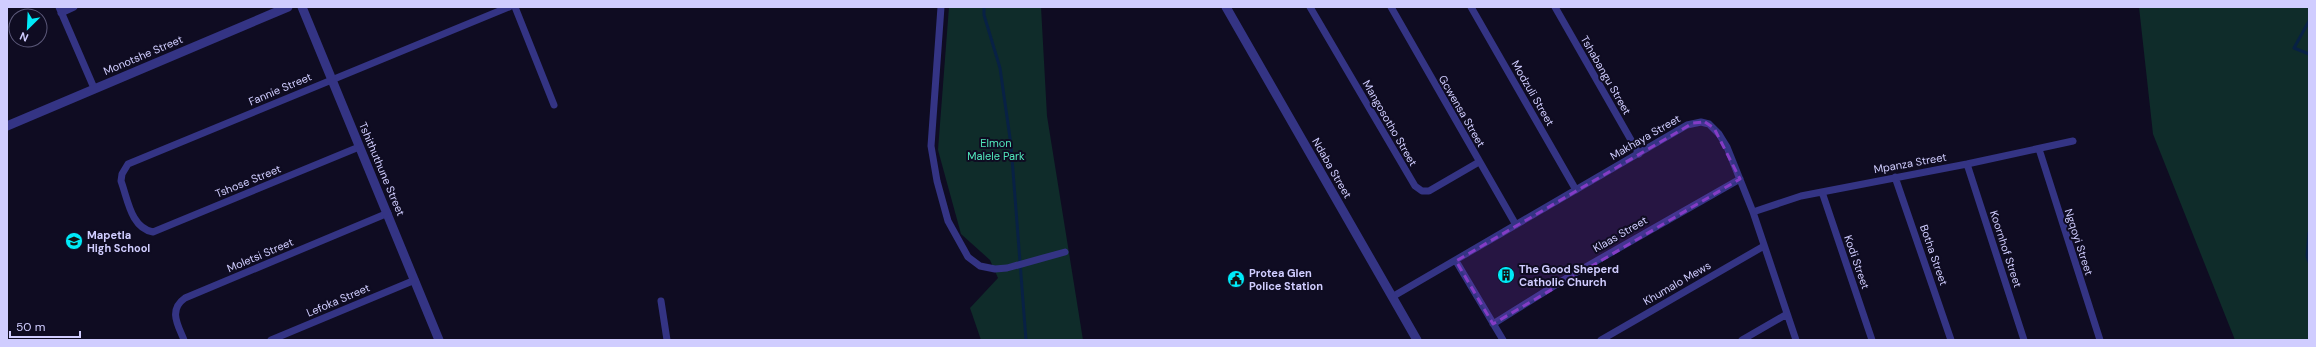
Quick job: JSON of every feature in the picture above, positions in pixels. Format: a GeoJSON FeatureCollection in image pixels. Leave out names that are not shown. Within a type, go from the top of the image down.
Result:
{"type":"FeatureCollection","features":[{"type":"Feature","properties":{"kind":"street"},"geometry":{"type":"LineString","coordinates":[[74,7],[60,10],[94,88]]}},
{"type":"Feature","properties":{"kind":"street","name":"Monotshe Street"},"geometry":{"type":"LineString","coordinates":[[7,126],[288,7]]}},
{"type":"Feature","properties":{"kind":"street","name":"Tshithuthune Street"},"geometry":{"type":"LineString","coordinates":[[302,7],[439,340]]}},
{"type":"Feature","properties":{"kind":"street","name":"Fannie Street"},"geometry":{"type":"LineString","coordinates":[[144,230],[137,224],[121,181],[122,174],[128,164],[509,7]]}},
{"type":"Feature","properties":{"kind":"street"},"geometry":{"type":"LineString","coordinates":[[515,7],[554,105]]}},
{"type":"Feature","properties":{"kind":"street"},"geometry":{"type":"LineString","coordinates":[[941,7],[931,146],[937,182],[948,221],[968,257],[980,266],[995,269],[1007,268],[1065,252]]}},
{"type":"Feature","properties":{"kind":"street","name":"Ndaba Street"},"geometry":{"type":"LineString","coordinates":[[1226,7],[1417,340]]}},
{"type":"Feature","properties":{"kind":"street","name":"Mangosotho Street"},"geometry":{"type":"LineString","coordinates":[[1310,7],[1415,186],[1422,191],[1429,191],[1479,162]]}},
{"type":"Feature","properties":{"kind":"street","name":"Gcwensa Street"},"geometry":{"type":"LineString","coordinates":[[1391,7],[1516,225]]}},
{"type":"Feature","properties":{"kind":"street","name":"Modzuli Street"},"geometry":{"type":"LineString","coordinates":[[1471,7],[1576,190]]}},
{"type":"Feature","properties":{"kind":"street","name":"Tshabangu Street"},"geometry":{"type":"LineString","coordinates":[[1554,7],[1639,154]]}},
{"type":"Feature","properties":{"kind":"street","name":"Makhaya Street"},"geometry":{"type":"LineString","coordinates":[[1392,297],[1690,124],[1705,122],[1714,128],[1724,141],[1740,179],[1753,212],[1796,340]]}},
{"type":"Feature","properties":{"kind":"street","name":"Mpanza Street"},"geometry":{"type":"LineString","coordinates":[[1753,212],[1776,203],[1822,192],[1967,164],[2073,141]]}},
{"type":"Feature","properties":{"kind":"street","name":"Tshose Street"},"geometry":{"type":"LineString","coordinates":[[144,230],[153,232],[359,147]]}},
{"type":"Feature","properties":{"kind":"street","name":"Ngqoyi Street"},"geometry":{"type":"LineString","coordinates":[[2039,149],[2077,272],[2100,340]]}},
{"type":"Feature","properties":{"kind":"street","name":"Koornhof Street"},"geometry":{"type":"LineString","coordinates":[[1967,164],[2024,340]]}},
{"type":"Feature","properties":{"kind":"street","name":"Botha Street"},"geometry":{"type":"LineString","coordinates":[[1895,177],[1951,340]]}},
{"type":"Feature","properties":{"kind":"street","name":"Klaas Street"},"geometry":{"type":"LineString","coordinates":[[1493,324],[1570,276],[1740,179]]}},
{"type":"Feature","properties":{"kind":"street","name":"Kodi Street"},"geometry":{"type":"LineString","coordinates":[[1822,192],[1872,340]]}},
{"type":"Feature","properties":{"kind":"street","name":"Moletsi Street"},"geometry":{"type":"LineString","coordinates":[[184,340],[174,316],[176,308],[184,298],[388,213]]}},
{"type":"Feature","properties":{"kind":"street","name":"Khumalo Mews"},"geometry":{"type":"LineString","coordinates":[[1601,340],[1764,246]]}},
{"type":"Feature","properties":{"kind":"street"},"geometry":{"type":"LineString","coordinates":[[1456,261],[1503,340]]}},
{"type":"Feature","properties":{"kind":"street","name":"Lefoka Street"},"geometry":{"type":"LineString","coordinates":[[271,340],[415,280]]}},
{"type":"Feature","properties":{"kind":"street"},"geometry":{"type":"LineString","coordinates":[[661,301],[667,340]]}},
{"type":"Feature","properties":{"kind":"street"},"geometry":{"type":"LineString","coordinates":[[1742,340],[1788,314]]}},
{"type":"Feature","properties":{"kind":"highlighted area"},"geometry":{"type":"Polygon","coordinates":[[[1705,122],[1714,128],[1740,179],[1493,324],[1456,261],[1693,123],[1705,122]]]}},
{"type":"Feature","properties":{"kind":"green space","name":"Elmon Malele Park"},"geometry":{"type":"Polygon","coordinates":[[[949,7],[1041,7],[1047,116],[1083,340],[981,340],[970,308],[998,278],[990,260],[961,234],[938,150],[949,7]]]}},
{"type":"Feature","properties":{"kind":"green space"},"geometry":{"type":"Polygon","coordinates":[[[2139,7],[2309,7],[2309,340],[2235,340],[2153,134],[2139,7]]]}},
{"type":"Feature","properties":{"kind":"waterway"},"geometry":{"type":"LineString","coordinates":[[984,7],[984,15],[1000,68],[1011,145],[1026,340]]}},
{"type":"Feature","properties":{"kind":"waterway"},"geometry":{"type":"LineString","coordinates":[[2309,21],[2294,48],[2309,54]]}},
{"type":"Feature","properties":{"kind":"waterway"},"geometry":{"type":"LineString","coordinates":[[2309,233],[2307,256],[2309,262]]}},
{"type":"Feature","properties":{"kind":"place","name":"Mapetla High School"},"geometry":{"type":"Point","coordinates":[74,241]}},
{"type":"Feature","properties":{"kind":"place","name":"The Good Sheperd Catholic Church"},"geometry":{"type":"Point","coordinates":[1506,275]}},
{"type":"Feature","properties":{"kind":"place","name":"Protea Glen Police Station"},"geometry":{"type":"Point","coordinates":[1236,279]}}]}
